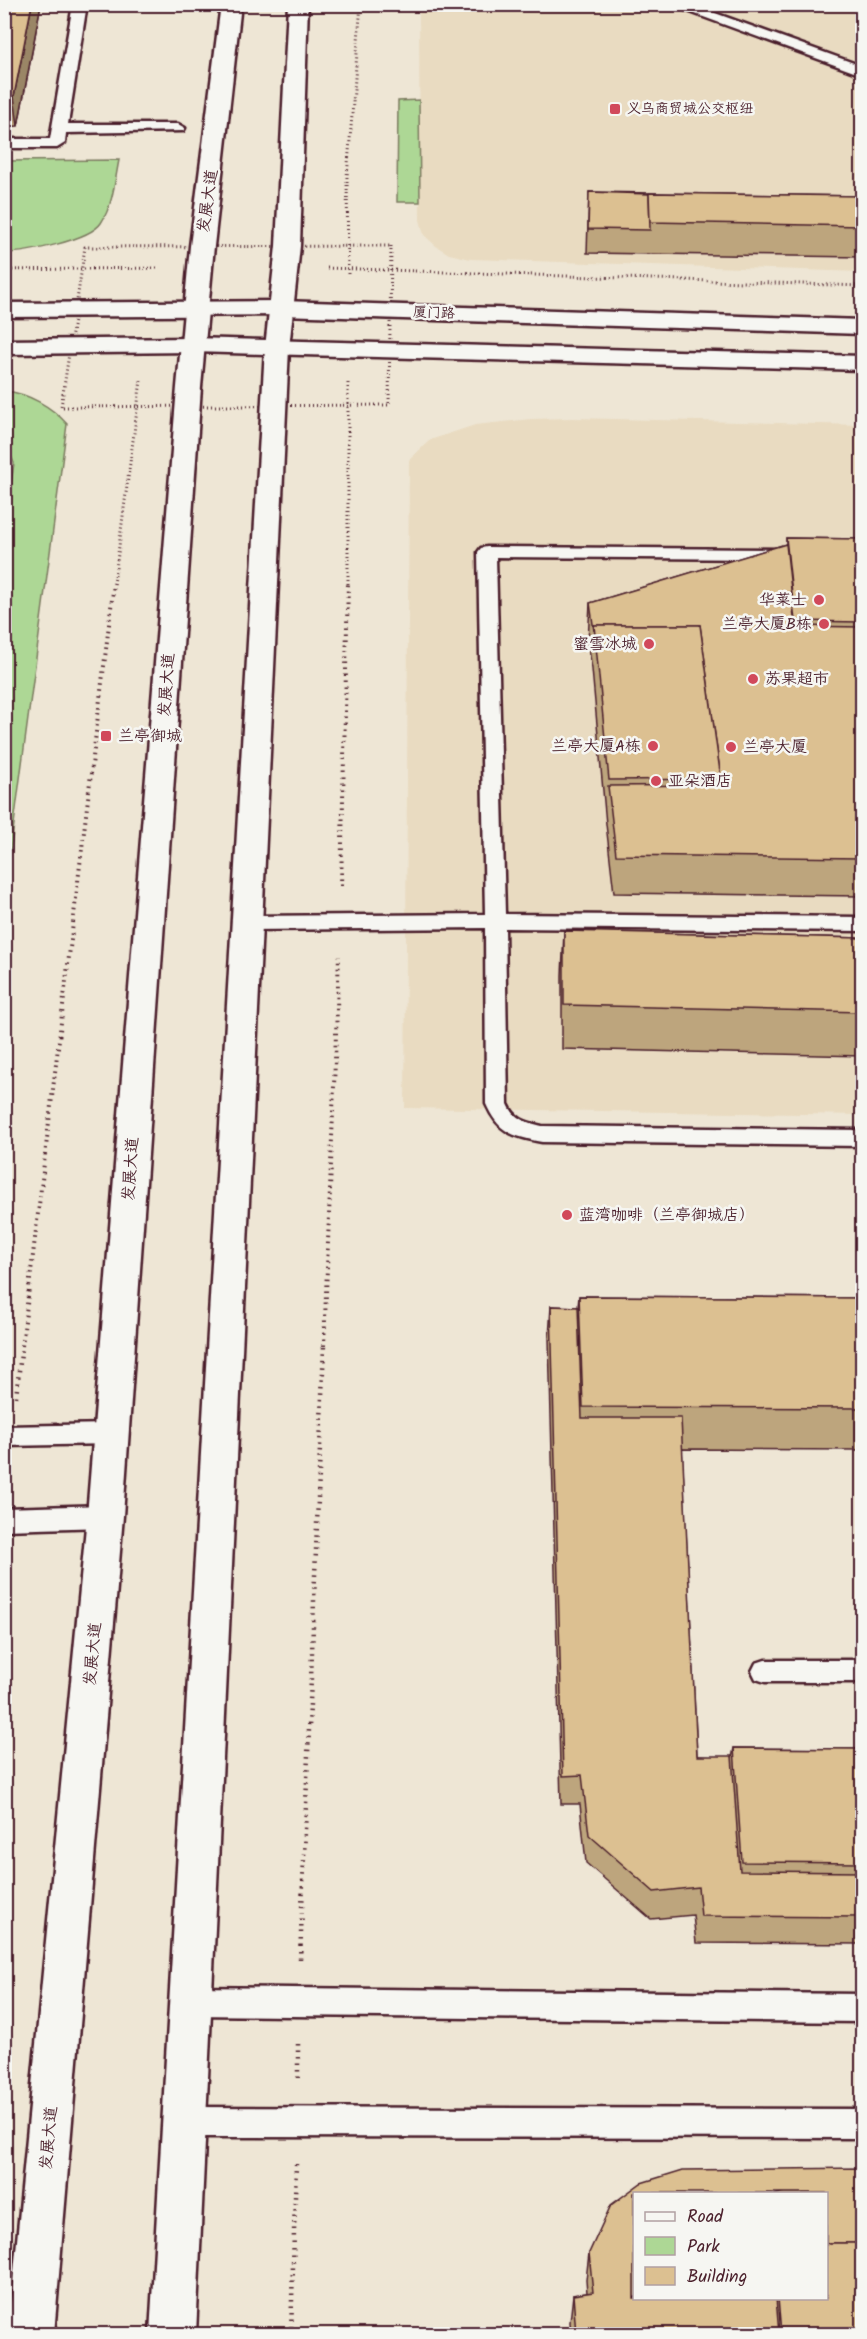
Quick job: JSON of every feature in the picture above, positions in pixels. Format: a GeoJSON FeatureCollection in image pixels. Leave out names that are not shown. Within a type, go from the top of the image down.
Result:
{"type":"FeatureCollection","features":[{"type":"Feature","properties":{"kind":"main road","name":"发展大道"},"geometry":{"type":"LineString","coordinates":[[31,2334],[105,1516],[196,308],[231,4]]}},
{"type":"Feature","properties":{"kind":"main road"},"geometry":{"type":"LineString","coordinates":[[172,2334],[277,348],[286,267],[298,4]]}},
{"type":"Feature","properties":{"kind":"main road","name":"厦门路"},"geometry":{"type":"LineString","coordinates":[[4,310],[282,308],[862,327]]}},
{"type":"Feature","properties":{"kind":"main road"},"geometry":{"type":"LineString","coordinates":[[4,347],[193,345],[862,363]]}},
{"type":"Feature","properties":{"kind":"lane"},"geometry":{"type":"LineString","coordinates":[[4,144],[57,143],[80,4]]}},
{"type":"Feature","properties":{"kind":"lane"},"geometry":{"type":"LineString","coordinates":[[675,4],[862,71]]}},
{"type":"Feature","properties":{"kind":"lane"},"geometry":{"type":"LineString","coordinates":[[60,129],[178,128]]}},
{"type":"Feature","properties":{"kind":"lane"},"geometry":{"type":"LineString","coordinates":[[804,555],[487,552],[497,1104],[502,1117],[516,1129],[542,1134],[862,1138]]}},
{"type":"Feature","properties":{"kind":"lane"},"geometry":{"type":"LineString","coordinates":[[247,923],[495,921],[862,924]]}},
{"type":"Feature","properties":{"kind":"lane"},"geometry":{"type":"LineString","coordinates":[[8,1436],[111,1434]]}},
{"type":"Feature","properties":{"kind":"lane"},"geometry":{"type":"LineString","coordinates":[[4,1519],[105,1516]]}},
{"type":"Feature","properties":{"kind":"lane"},"geometry":{"type":"LineString","coordinates":[[765,1671],[862,1671]]}},
{"type":"Feature","properties":{"kind":"lane"},"geometry":{"type":"LineString","coordinates":[[190,2001],[298,2004],[862,2008]]}},
{"type":"Feature","properties":{"kind":"lane"},"geometry":{"type":"LineString","coordinates":[[184,2122],[862,2124]]}},
{"type":"Feature","properties":{"kind":"path"},"geometry":{"type":"LineString","coordinates":[[348,310],[347,177],[361,4]]}},
{"type":"Feature","properties":{"kind":"path"},"geometry":{"type":"LineString","coordinates":[[152,308],[163,236]]}},
{"type":"Feature","properties":{"kind":"path"},"geometry":{"type":"LineString","coordinates":[[4,270],[200,267]]}},
{"type":"Feature","properties":{"kind":"path"},"geometry":{"type":"LineString","coordinates":[[286,267],[862,286]]}},
{"type":"Feature","properties":{"kind":"path"},"geometry":{"type":"LineString","coordinates":[[8,1436],[122,518],[146,345]]}},
{"type":"Feature","properties":{"kind":"path"},"geometry":{"type":"LineString","coordinates":[[291,2334],[298,2124],[298,2004],[340,921],[349,515],[349,350]]}},
{"type":"Feature","properties":{"kind":"shaded area"},"geometry":{"type":"Polygon","coordinates":[[[419,5],[862,5],[862,272],[471,259],[449,254],[424,235],[420,220],[419,5]]]}},
{"type":"Feature","properties":{"kind":"shaded area"},"geometry":{"type":"Polygon","coordinates":[[[531,419],[862,425],[862,1115],[405,1108],[409,460],[430,440],[475,425],[531,419]]]}},
{"type":"Feature","properties":{"kind":"green space"},"geometry":{"type":"Polygon","coordinates":[[[419,100],[420,202],[397,202],[398,101],[419,100]]]}},
{"type":"Feature","properties":{"kind":"green space"},"geometry":{"type":"Polygon","coordinates":[[[119,160],[108,208],[101,223],[95,229],[56,244],[27,251],[5,253],[5,161],[119,160]]]}},
{"type":"Feature","properties":{"kind":"green space"},"geometry":{"type":"Polygon","coordinates":[[[5,391],[14,392],[39,402],[67,424],[5,892],[4,531],[14,463],[11,456],[5,453],[5,391]]]}},
{"type":"Feature","properties":{"kind":"building"},"geometry":{"type":"Polygon","coordinates":[[[4,4],[32,4],[14,96],[4,96],[4,4]]]}},
{"type":"Feature","properties":{"kind":"building"},"geometry":{"type":"Polygon","coordinates":[[[589,192],[649,194],[650,230],[588,229],[589,192]]]}},
{"type":"Feature","properties":{"kind":"building"},"geometry":{"type":"Polygon","coordinates":[[[649,193],[862,196],[862,226],[650,222],[649,193]]]}},
{"type":"Feature","properties":{"kind":"building"},"geometry":{"type":"Polygon","coordinates":[[[786,538],[862,539],[862,622],[795,621],[786,538]]]}},
{"type":"Feature","properties":{"kind":"building"},"geometry":{"type":"Polygon","coordinates":[[[786,544],[795,626],[862,627],[862,858],[616,855],[608,786],[720,785],[721,779],[700,625],[594,625],[594,631],[590,603],[786,544]]]}},
{"type":"Feature","properties":{"kind":"building","name":"兰亭大厦A栋"},"geometry":{"type":"Polygon","coordinates":[[[594,625],[700,625],[721,779],[609,780],[594,625]]]}},
{"type":"Feature","properties":{"kind":"building"},"geometry":{"type":"Polygon","coordinates":[[[564,931],[862,938],[862,1012],[564,1005],[564,931]]]}},
{"type":"Feature","properties":{"kind":"building"},"geometry":{"type":"Polygon","coordinates":[[[579,1296],[862,1298],[862,1408],[583,1407],[579,1296]]]}},
{"type":"Feature","properties":{"kind":"building"},"geometry":{"type":"Polygon","coordinates":[[[551,1306],[578,1307],[582,1418],[681,1418],[697,1756],[732,1756],[740,1871],[862,1872],[862,1917],[701,1916],[698,1887],[654,1892],[589,1835],[582,1775],[563,1776],[551,1306]]]}},
{"type":"Feature","properties":{"kind":"building"},"geometry":{"type":"Polygon","coordinates":[[[734,1748],[862,1749],[862,1863],[742,1862],[734,1748]]]}},
{"type":"Feature","properties":{"kind":"building"},"geometry":{"type":"Polygon","coordinates":[[[862,2168],[862,2243],[828,2243],[828,2192],[633,2192],[633,2300],[776,2300],[779,2334],[576,2334],[573,2295],[593,2292],[589,2253],[611,2205],[641,2183],[683,2170],[862,2168]]]}},
{"type":"Feature","properties":{"kind":"building"},"geometry":{"type":"Polygon","coordinates":[[[828,2243],[862,2243],[862,2334],[781,2334],[778,2300],[828,2300],[828,2243]]]}},
{"type":"Feature","properties":{"kind":"place","name":"义乌商贸城公交枢纽"},"geometry":{"type":"Point","coordinates":[615,109]}},
{"type":"Feature","properties":{"kind":"place","name":"华莱士"},"geometry":{"type":"Point","coordinates":[819,600]}},
{"type":"Feature","properties":{"kind":"place","name":"兰亭大厦B栋"},"geometry":{"type":"Point","coordinates":[824,624]}},
{"type":"Feature","properties":{"kind":"place","name":"蜜雪冰城"},"geometry":{"type":"Point","coordinates":[649,644]}},
{"type":"Feature","properties":{"kind":"place","name":"苏果超市"},"geometry":{"type":"Point","coordinates":[753,679]}},
{"type":"Feature","properties":{"kind":"place","name":"兰亭御城"},"geometry":{"type":"Point","coordinates":[106,736]}},
{"type":"Feature","properties":{"kind":"place","name":"兰亭大厦A栋"},"geometry":{"type":"Point","coordinates":[653,746]}},
{"type":"Feature","properties":{"kind":"place","name":"兰亭大厦"},"geometry":{"type":"Point","coordinates":[731,747]}},
{"type":"Feature","properties":{"kind":"place","name":"亚朵酒店"},"geometry":{"type":"Point","coordinates":[656,781]}},
{"type":"Feature","properties":{"kind":"place","name":"蓝湾咖啡（兰亭御城店）"},"geometry":{"type":"Point","coordinates":[567,1215]}}]}
